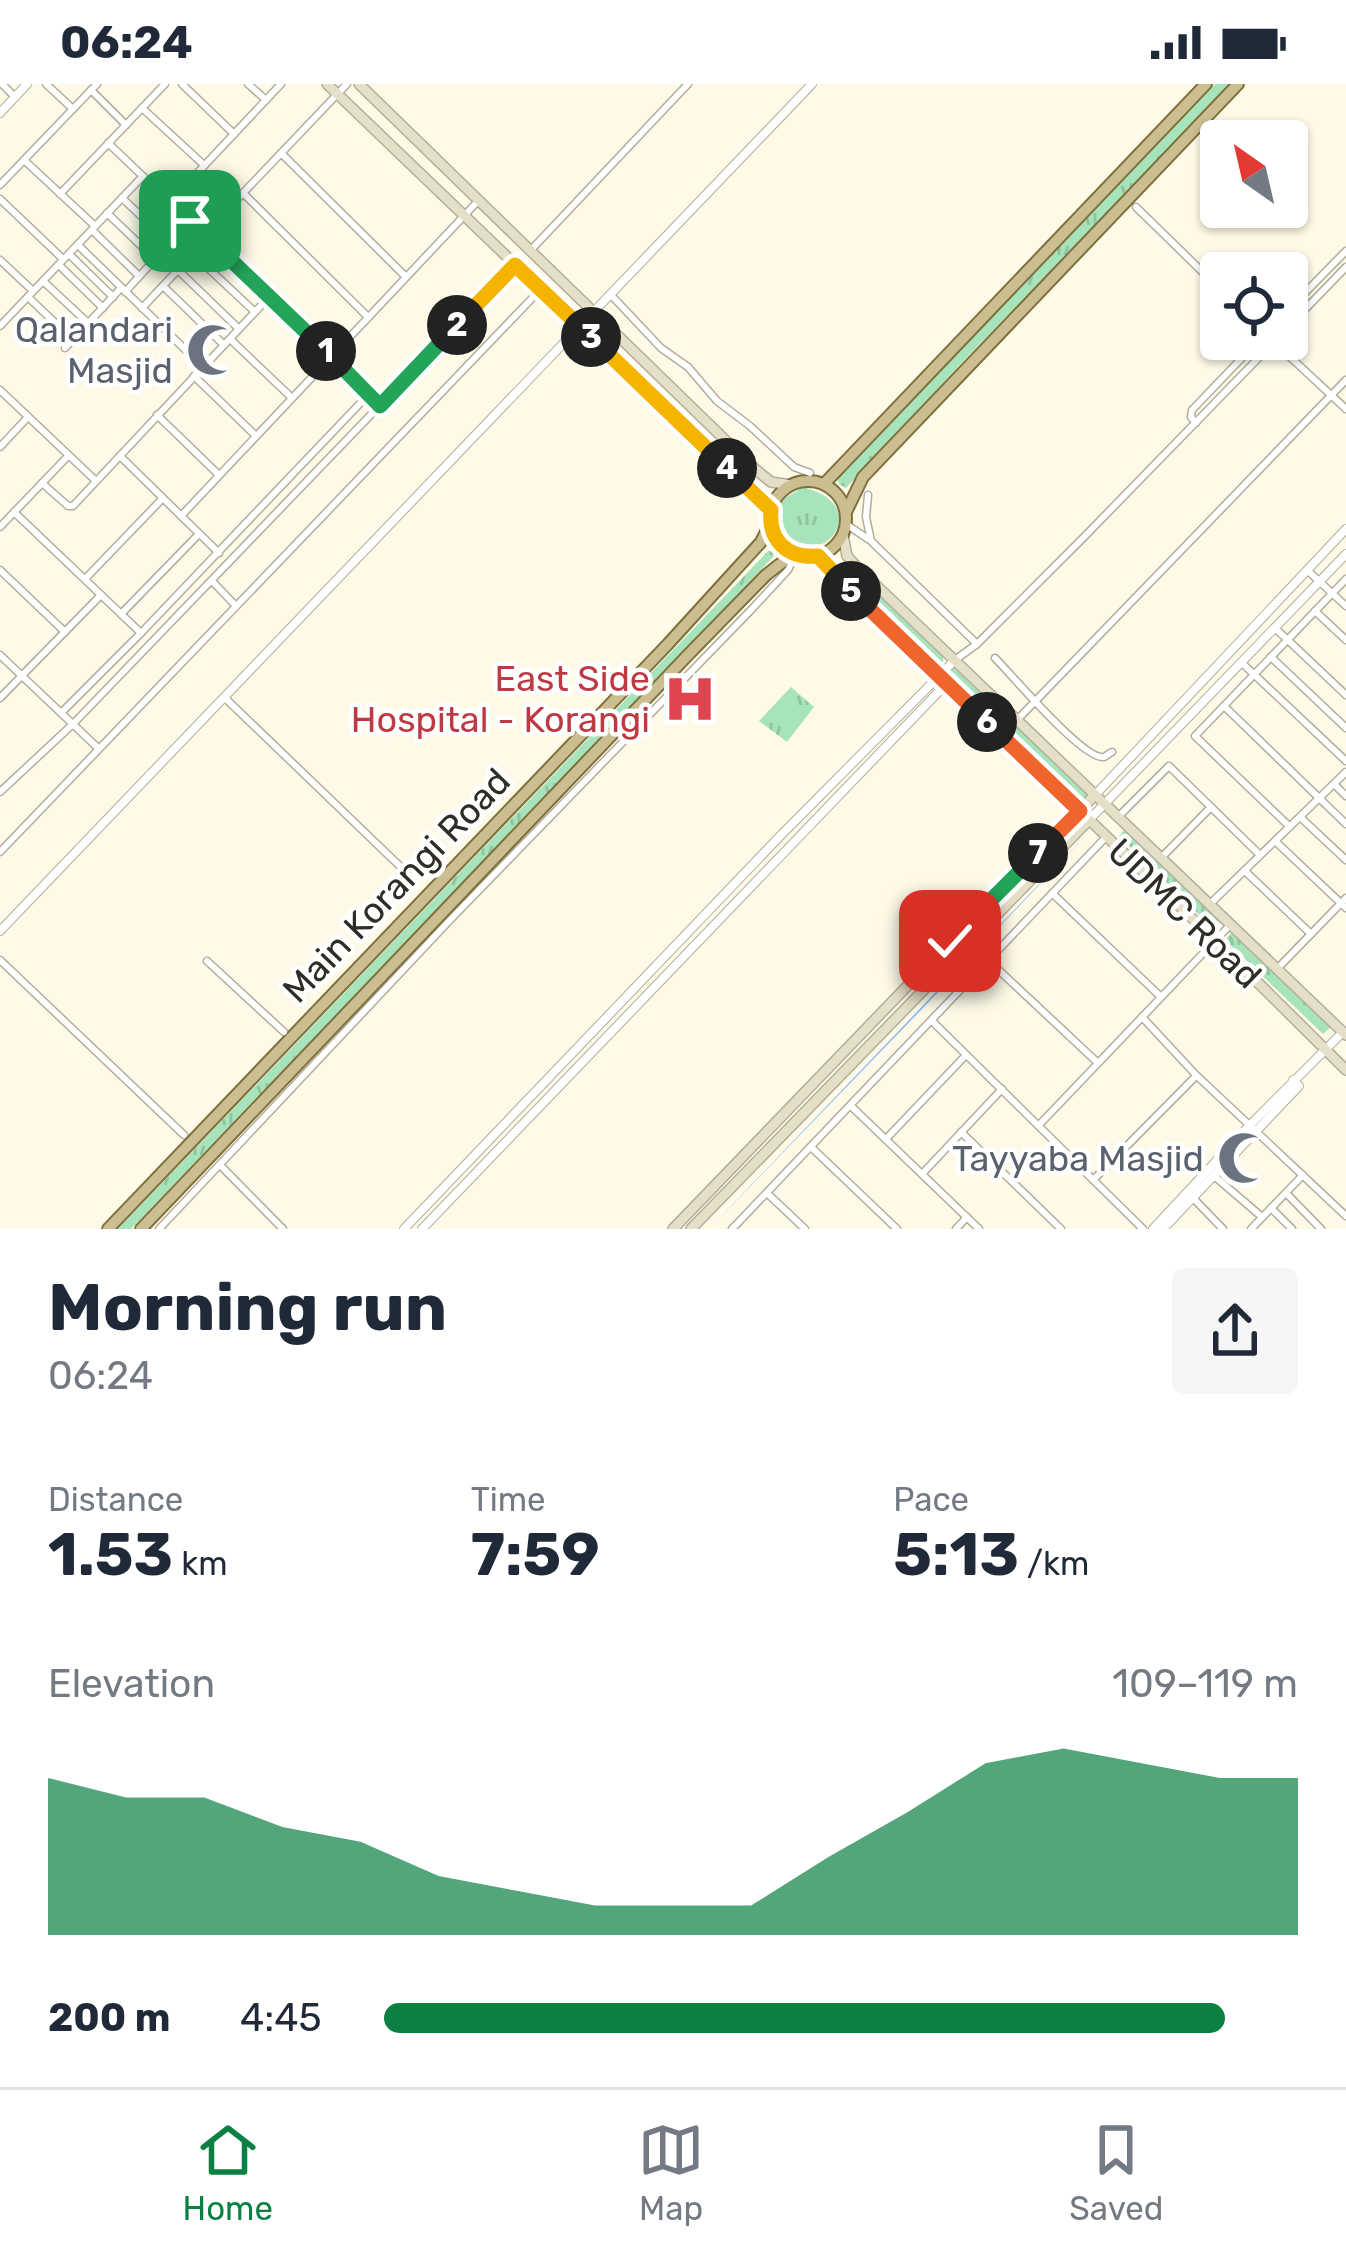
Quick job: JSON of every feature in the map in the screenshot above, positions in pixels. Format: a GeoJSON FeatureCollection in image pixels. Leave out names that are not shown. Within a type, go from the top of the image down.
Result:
{"type":"FeatureCollection","features":[{"type":"Feature","properties":{"kind":"main road"},"geometry":{"type":"LineString","coordinates":[[327,84],[771,510]]}},
{"type":"Feature","properties":{"kind":"main road"},"geometry":{"type":"LineString","coordinates":[[358,84],[763,476],[779,485],[810,480],[824,484],[842,500],[845,524]]}},
{"type":"Feature","properties":{"kind":"main road"},"geometry":{"type":"LineString","coordinates":[[824,484],[977,316],[1206,84]]}},
{"type":"Feature","properties":{"kind":"main road"},"geometry":{"type":"LineString","coordinates":[[790,484],[771,510],[774,537],[795,555],[828,552],[863,477],[1003,339],[1238,84]]}},
{"type":"Feature","properties":{"kind":"main road","name":"Main Korangi Road"},"geometry":{"type":"LineString","coordinates":[[108,1229],[761,542],[770,524]]}},
{"type":"Feature","properties":{"kind":"main road","name":"UDMC Road"},"geometry":{"type":"LineString","coordinates":[[845,524],[845,550],[856,566],[1345,1033]]}},
{"type":"Feature","properties":{"kind":"main road","name":"Main Korangi Road"},"geometry":{"type":"LineString","coordinates":[[141,1229],[691,661],[766,575],[795,555]]}},
{"type":"Feature","properties":{"kind":"main road","name":"UDMC Road"},"geometry":{"type":"LineString","coordinates":[[818,556],[1083,820],[1215,940],[1346,1070]]}},
{"type":"Feature","properties":{"kind":"main road"},"geometry":{"type":"LineString","coordinates":[[691,1229],[1083,820],[1095,795]]}},
{"type":"Feature","properties":{"kind":"main road"},"geometry":{"type":"LineString","coordinates":[[674,1229],[1070,820],[1083,820]]}},
{"type":"Feature","properties":{"kind":"street"},"geometry":{"type":"LineString","coordinates":[[2,84],[15,97]]}},
{"type":"Feature","properties":{"kind":"street"},"geometry":{"type":"LineString","coordinates":[[0,113],[27,84]]}},
{"type":"Feature","properties":{"kind":"street"},"geometry":{"type":"LineString","coordinates":[[46,84],[73,109]]}},
{"type":"Feature","properties":{"kind":"street"},"geometry":{"type":"LineString","coordinates":[[60,194],[165,84]]}},
{"type":"Feature","properties":{"kind":"street"},"geometry":{"type":"LineString","coordinates":[[182,84],[235,134]]}},
{"type":"Feature","properties":{"kind":"street"},"geometry":{"type":"LineString","coordinates":[[248,84],[266,100]]}},
{"type":"Feature","properties":{"kind":"street"},"geometry":{"type":"LineString","coordinates":[[170,202],[281,84]]}},
{"type":"Feature","properties":{"kind":"street"},"geometry":{"type":"LineString","coordinates":[[142,308],[194,254],[242,193],[347,84]]}},
{"type":"Feature","properties":{"kind":"street"},"geometry":{"type":"LineString","coordinates":[[530,251],[688,84]]}},
{"type":"Feature","properties":{"kind":"street"},"geometry":{"type":"LineString","coordinates":[[0,931],[812,84]]}},
{"type":"Feature","properties":{"kind":"street"},"geometry":{"type":"LineString","coordinates":[[0,185],[94,87],[126,125]]}},
{"type":"Feature","properties":{"kind":"street"},"geometry":{"type":"LineString","coordinates":[[142,108],[204,165]]}},
{"type":"Feature","properties":{"kind":"street"},"geometry":{"type":"LineString","coordinates":[[109,143],[380,406]]}},
{"type":"Feature","properties":{"kind":"street"},"geometry":{"type":"LineString","coordinates":[[281,153],[406,277]]}},
{"type":"Feature","properties":{"kind":"street"},"geometry":{"type":"LineString","coordinates":[[24,160],[139,276]]}},
{"type":"Feature","properties":{"kind":"street"},"geometry":{"type":"LineString","coordinates":[[0,325],[143,176]]}},
{"type":"Feature","properties":{"kind":"street"},"geometry":{"type":"LineString","coordinates":[[242,193],[368,317]]}},
{"type":"Feature","properties":{"kind":"street"},"geometry":{"type":"LineString","coordinates":[[122,198],[170,243]]}},
{"type":"Feature","properties":{"kind":"street"},"geometry":{"type":"LineString","coordinates":[[0,199],[64,260],[113,297]]}},
{"type":"Feature","properties":{"kind":"street"},"geometry":{"type":"LineString","coordinates":[[181,516],[478,201]]}},
{"type":"Feature","properties":{"kind":"street"},"geometry":{"type":"LineString","coordinates":[[1136,207],[1200,269]]}},
{"type":"Feature","properties":{"kind":"street"},"geometry":{"type":"LineString","coordinates":[[107,214],[155,259]]}},
{"type":"Feature","properties":{"kind":"street"},"geometry":{"type":"LineString","coordinates":[[64,348],[190,221]]}},
{"type":"Feature","properties":{"kind":"street"},"geometry":{"type":"LineString","coordinates":[[77,245],[203,367]]}},
{"type":"Feature","properties":{"kind":"street"},"geometry":{"type":"LineString","coordinates":[[1308,289],[1346,250]]}},
{"type":"Feature","properties":{"kind":"street"},"geometry":{"type":"LineString","coordinates":[[194,254],[255,312]]}},
{"type":"Feature","properties":{"kind":"street"},"geometry":{"type":"LineString","coordinates":[[0,260],[72,339]]}},
{"type":"Feature","properties":{"kind":"street"},"geometry":{"type":"LineString","coordinates":[[64,260],[103,308]]}},
{"type":"Feature","properties":{"kind":"street"},"geometry":{"type":"LineString","coordinates":[[0,792],[73,724],[515,265]]}},
{"type":"Feature","properties":{"kind":"street"},"geometry":{"type":"LineString","coordinates":[[1308,306],[1346,267]]}},
{"type":"Feature","properties":{"kind":"street"},"geometry":{"type":"LineString","coordinates":[[178,270],[239,329]]}},
{"type":"Feature","properties":{"kind":"street"},"geometry":{"type":"LineString","coordinates":[[43,281],[88,323]]}},
{"type":"Feature","properties":{"kind":"street"},"geometry":{"type":"LineString","coordinates":[[163,286],[292,398]]}},
{"type":"Feature","properties":{"kind":"street"},"geometry":{"type":"LineString","coordinates":[[0,852],[541,289]]}},
{"type":"Feature","properties":{"kind":"street"},"geometry":{"type":"LineString","coordinates":[[611,295],[717,401],[794,467],[810,473],[790,484]]}},
{"type":"Feature","properties":{"kind":"street"},"geometry":{"type":"LineString","coordinates":[[42,483],[70,507],[269,297]]}},
{"type":"Feature","properties":{"kind":"street"},"geometry":{"type":"LineString","coordinates":[[1196,424],[1192,410],[1240,360]]}},
{"type":"Feature","properties":{"kind":"street"},"geometry":{"type":"LineString","coordinates":[[422,1229],[792,842],[955,660],[977,644],[1255,360]]}},
{"type":"Feature","properties":{"kind":"street"},"geometry":{"type":"LineString","coordinates":[[1295,360],[1346,409]]}},
{"type":"Feature","properties":{"kind":"street"},"geometry":{"type":"LineString","coordinates":[[194,376],[256,436]]}},
{"type":"Feature","properties":{"kind":"street"},"geometry":{"type":"LineString","coordinates":[[1018,719],[1346,380]]}},
{"type":"Feature","properties":{"kind":"street"},"geometry":{"type":"LineString","coordinates":[[0,391],[95,481]]}},
{"type":"Feature","properties":{"kind":"street"},"geometry":{"type":"LineString","coordinates":[[61,713],[369,394]]}},
{"type":"Feature","properties":{"kind":"street"},"geometry":{"type":"LineString","coordinates":[[157,415],[219,476]]}},
{"type":"Feature","properties":{"kind":"street"},"geometry":{"type":"LineString","coordinates":[[0,447],[28,417]]}},
{"type":"Feature","properties":{"kind":"street"},"geometry":{"type":"LineString","coordinates":[[0,527],[68,455]]}},
{"type":"Feature","properties":{"kind":"street"},"geometry":{"type":"LineString","coordinates":[[120,456],[219,553]]}},
{"type":"Feature","properties":{"kind":"street"},"geometry":{"type":"LineString","coordinates":[[868,494],[866,517],[872,541]]}},
{"type":"Feature","properties":{"kind":"street"},"geometry":{"type":"LineString","coordinates":[[85,579],[163,498]]}},
{"type":"Feature","properties":{"kind":"street"},"geometry":{"type":"LineString","coordinates":[[14,512],[141,633]]}},
{"type":"Feature","properties":{"kind":"street"},"geometry":{"type":"LineString","coordinates":[[845,524],[872,541],[977,644]]}},
{"type":"Feature","properties":{"kind":"street"},"geometry":{"type":"LineString","coordinates":[[1095,795],[1346,530]]}},
{"type":"Feature","properties":{"kind":"street"},"geometry":{"type":"LineString","coordinates":[[121,614],[200,534]]}},
{"type":"Feature","properties":{"kind":"street"},"geometry":{"type":"LineString","coordinates":[[1083,820],[1105,804],[1345,558]]}},
{"type":"Feature","properties":{"kind":"street"},"geometry":{"type":"LineString","coordinates":[[0,570],[65,632]]}},
{"type":"Feature","properties":{"kind":"street"},"geometry":{"type":"LineString","coordinates":[[1307,570],[1346,607]]}},
{"type":"Feature","properties":{"kind":"street"},"geometry":{"type":"LineString","coordinates":[[1290,827],[1195,736],[1346,580]]}},
{"type":"Feature","properties":{"kind":"street"},"geometry":{"type":"LineString","coordinates":[[212,581],[236,606]]}},
{"type":"Feature","properties":{"kind":"street"},"geometry":{"type":"LineString","coordinates":[[0,698],[101,595]]}},
{"type":"Feature","properties":{"kind":"street"},"geometry":{"type":"LineString","coordinates":[[1315,611],[1346,640]]}},
{"type":"Feature","properties":{"kind":"street"},"geometry":{"type":"LineString","coordinates":[[1275,628],[1346,695]]}},
{"type":"Feature","properties":{"kind":"street"},"geometry":{"type":"LineString","coordinates":[[0,656],[99,749]]}},
{"type":"Feature","properties":{"kind":"street"},"geometry":{"type":"LineString","coordinates":[[1271,657],[1346,728]]}},
{"type":"Feature","properties":{"kind":"street"},"geometry":{"type":"LineString","coordinates":[[995,658],[1069,737],[1093,754],[1109,754],[1116,771],[1114,782],[1124,784]]}},
{"type":"Feature","properties":{"kind":"street"},"geometry":{"type":"LineString","coordinates":[[159,1229],[691,661]]}},
{"type":"Feature","properties":{"kind":"street"},"geometry":{"type":"LineString","coordinates":[[1242,663],[1346,761]]}},
{"type":"Feature","properties":{"kind":"street"},"geometry":{"type":"LineString","coordinates":[[404,1229],[783,832],[942,679]]}},
{"type":"Feature","properties":{"kind":"street"},"geometry":{"type":"LineString","coordinates":[[224,698],[406,873]]}},
{"type":"Feature","properties":{"kind":"street"},"geometry":{"type":"LineString","coordinates":[[1224,706],[1346,824]]}},
{"type":"Feature","properties":{"kind":"street"},"geometry":{"type":"LineString","coordinates":[[1118,817],[1167,766],[1260,855]]}},
{"type":"Feature","properties":{"kind":"street"},"geometry":{"type":"LineString","coordinates":[[1210,904],[1346,772]]}},
{"type":"Feature","properties":{"kind":"street"},"geometry":{"type":"LineString","coordinates":[[1334,784],[1346,796]]}},
{"type":"Feature","properties":{"kind":"street"},"geometry":{"type":"LineString","coordinates":[[1161,858],[1211,807]]}},
{"type":"Feature","properties":{"kind":"street"},"geometry":{"type":"LineString","coordinates":[[1300,817],[1346,860]]}},
{"type":"Feature","properties":{"kind":"street"},"geometry":{"type":"LineString","coordinates":[[783,832],[792,842]]}},
{"type":"Feature","properties":{"kind":"street"},"geometry":{"type":"LineString","coordinates":[[732,1229],[1106,837]]}},
{"type":"Feature","properties":{"kind":"street"},"geometry":{"type":"LineString","coordinates":[[1275,841],[1344,903],[1277,969]]}},
{"type":"Feature","properties":{"kind":"street"},"geometry":{"type":"LineString","coordinates":[[1245,871],[1311,934]]}},
{"type":"Feature","properties":{"kind":"street"},"geometry":{"type":"LineString","coordinates":[[726,893],[735,902]]}},
{"type":"Feature","properties":{"kind":"street"},"geometry":{"type":"LineString","coordinates":[[1052,893],[1161,997]]}},
{"type":"Feature","properties":{"kind":"street"},"geometry":{"type":"LineString","coordinates":[[1039,1125],[1231,924]]}},
{"type":"Feature","properties":{"kind":"street"},"geometry":{"type":"LineString","coordinates":[[0,960],[184,1135]]}},
{"type":"Feature","properties":{"kind":"street"},"geometry":{"type":"LineString","coordinates":[[207,961],[284,1032]]}},
{"type":"Feature","properties":{"kind":"street"},"geometry":{"type":"LineString","coordinates":[[989,961],[1098,1063]]}},
{"type":"Feature","properties":{"kind":"street"},"geometry":{"type":"LineString","coordinates":[[647,976],[657,985]]}},
{"type":"Feature","properties":{"kind":"street"},"geometry":{"type":"LineString","coordinates":[[1142,1017],[1196,1075],[1346,1216]]}},
{"type":"Feature","properties":{"kind":"street"},"geometry":{"type":"LineString","coordinates":[[932,1022],[1143,1229]]}},
{"type":"Feature","properties":{"kind":"street"},"geometry":{"type":"LineString","coordinates":[[596,1029],[605,1038]]}},
{"type":"Feature","properties":{"kind":"street"},"geometry":{"type":"LineString","coordinates":[[1153,1229],[1345,1033]]}},
{"type":"Feature","properties":{"kind":"street"},"geometry":{"type":"LineString","coordinates":[[886,1139],[967,1054]]}},
{"type":"Feature","properties":{"kind":"street"},"geometry":{"type":"LineString","coordinates":[[1093,1180],[1196,1075]]}},
{"type":"Feature","properties":{"kind":"street"},"geometry":{"type":"LineString","coordinates":[[540,1088],[549,1096]]}},
{"type":"Feature","properties":{"kind":"street"},"geometry":{"type":"LineString","coordinates":[[922,1174],[1002,1089]]}},
{"type":"Feature","properties":{"kind":"street"},"geometry":{"type":"LineString","coordinates":[[851,1106],[979,1229]]}},
{"type":"Feature","properties":{"kind":"street"},"geometry":{"type":"LineString","coordinates":[[1163,1229],[1252,1128]]}},
{"type":"Feature","properties":{"kind":"street"},"geometry":{"type":"LineString","coordinates":[[961,1132],[1060,1229]]}},
{"type":"Feature","properties":{"kind":"street"},"geometry":{"type":"LineString","coordinates":[[811,1147],[897,1229]]}},
{"type":"Feature","properties":{"kind":"street"},"geometry":{"type":"LineString","coordinates":[[220,1165],[283,1229]]}},
{"type":"Feature","properties":{"kind":"street"},"geometry":{"type":"LineString","coordinates":[[1213,1174],[1262,1217]]}},
{"type":"Feature","properties":{"kind":"street"},"geometry":{"type":"LineString","coordinates":[[1252,1228],[1303,1175]]}},
{"type":"Feature","properties":{"kind":"street"},"geometry":{"type":"LineString","coordinates":[[767,1193],[803,1228]]}},
{"type":"Feature","properties":{"kind":"street"},"geometry":{"type":"LineString","coordinates":[[1286,1193],[1321,1229]]}},
{"type":"Feature","properties":{"kind":"street"},"geometry":{"type":"LineString","coordinates":[[1192,1197],[1223,1229]]}},
{"type":"Feature","properties":{"kind":"street"},"geometry":{"type":"LineString","coordinates":[[1271,1208],[1292,1229]]}},
{"type":"Feature","properties":{"kind":"street"},"geometry":{"type":"LineString","coordinates":[[956,1229],[967,1217]]}},
{"type":"Feature","properties":{"kind":"green space"},"geometry":{"type":"Polygon","coordinates":[[[1215,84],[1233,84],[846,488],[840,485],[837,479],[1215,84]]]}},
{"type":"Feature","properties":{"kind":"green space"},"geometry":{"type":"Polygon","coordinates":[[[803,487],[825,496],[836,508],[839,521],[825,542],[812,547],[798,546],[781,532],[778,523],[782,500],[803,487]]]}},
{"type":"Feature","properties":{"kind":"green space"},"geometry":{"type":"Polygon","coordinates":[[[768,551],[774,556],[131,1229],[118,1229],[768,551]]]}},
{"type":"Feature","properties":{"kind":"green space"},"geometry":{"type":"Polygon","coordinates":[[[847,563],[944,653],[943,662],[934,663],[842,575],[841,566],[847,563]]]}},
{"type":"Feature","properties":{"kind":"green space"},"geometry":{"type":"Polygon","coordinates":[[[952,666],[1087,792],[1086,798],[1077,800],[950,675],[952,666]]]}},
{"type":"Feature","properties":{"kind":"green space"},"geometry":{"type":"Polygon","coordinates":[[[791,687],[814,707],[787,742],[759,721],[791,687]]]}},
{"type":"Feature","properties":{"kind":"green space"},"geometry":{"type":"Polygon","coordinates":[[[1126,828],[1220,920],[1213,928],[1119,836],[1126,828]]]}},
{"type":"Feature","properties":{"kind":"green space"},"geometry":{"type":"Polygon","coordinates":[[[1233,931],[1332,1026],[1323,1034],[1225,940],[1233,931]]]}},
{"type":"Feature","properties":{"kind":"water"},"geometry":{"type":"Polygon","coordinates":[[[1091,830],[923,1008],[709,1229],[1091,830]]]}},
{"type":"Feature","properties":{"kind":"place","name":"Qalandari Masjid"},"geometry":{"type":"Point","coordinates":[213,350]}},
{"type":"Feature","properties":{"kind":"place","name":"East Side Hospital - Korangi"},"geometry":{"type":"Point","coordinates":[690,699]}},
{"type":"Feature","properties":{"kind":"place","name":"Tayyaba Masjid"},"geometry":{"type":"Point","coordinates":[1244,1158]}},
{"type":"Feature","properties":{"kind":"route"},"geometry":{"type":"LineString","coordinates":[[190,221],[380,406],[515,265],[541,289],[771,510],[770,524],[782,547],[796,555],[818,556],[1080,811],[950,941]]}}]}
